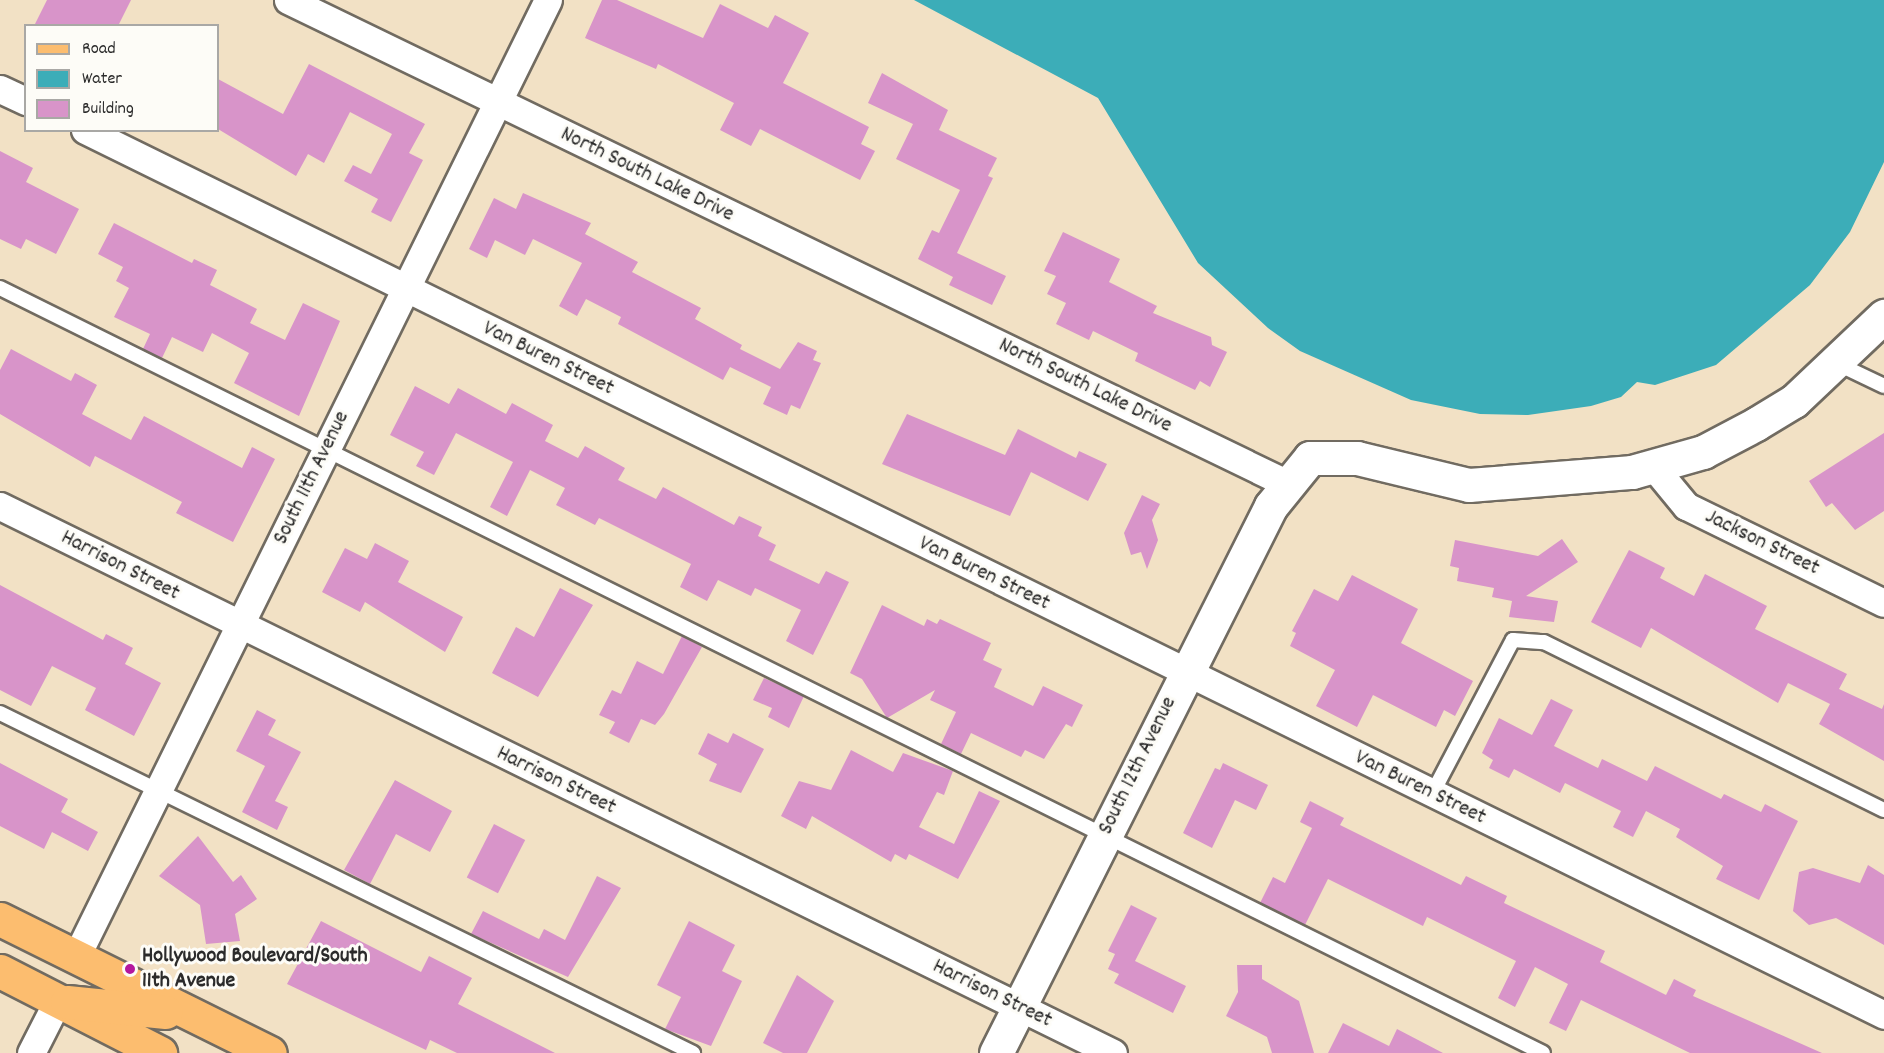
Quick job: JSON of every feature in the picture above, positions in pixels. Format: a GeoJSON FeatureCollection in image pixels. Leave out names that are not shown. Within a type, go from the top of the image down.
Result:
{"type":"FeatureCollection","features":[{"type":"Feature","properties":{"kind":"main road"},"geometry":{"type":"LineString","coordinates":[[0,920],[270,1053]]}},
{"type":"Feature","properties":{"kind":"main road"},"geometry":{"type":"LineString","coordinates":[[0,956],[76,957]]}},
{"type":"Feature","properties":{"kind":"main road"},"geometry":{"type":"LineString","coordinates":[[0,971],[160,1053]]}},
{"type":"Feature","properties":{"kind":"main road"},"geometry":{"type":"LineString","coordinates":[[57,1002],[114,1003],[210,1023]]}},
{"type":"Feature","properties":{"kind":"street","name":"North South Lake Drive"},"geometry":{"type":"LineString","coordinates":[[288,0],[1286,483]]}},
{"type":"Feature","properties":{"kind":"street","name":"South 11th Avenue"},"geometry":{"type":"LineString","coordinates":[[76,957],[548,0]]}},
{"type":"Feature","properties":{"kind":"street"},"geometry":{"type":"LineString","coordinates":[[0,89],[24,100]]}},
{"type":"Feature","properties":{"kind":"street","name":"Van Buren Street"},"geometry":{"type":"LineString","coordinates":[[89,132],[1184,673],[1884,1015]]}},
{"type":"Feature","properties":{"kind":"street"},"geometry":{"type":"LineString","coordinates":[[1286,483],[1310,458],[1357,458],[1469,485],[1587,480],[1704,452],[1794,401],[1884,316]]}},
{"type":"Feature","properties":{"kind":"street","name":"Jackson Street"},"geometry":{"type":"LineString","coordinates":[[1653,466],[1686,506],[1884,603]]}},
{"type":"Feature","properties":{"kind":"street","name":"South 12th Avenue"},"geometry":{"type":"LineString","coordinates":[[996,1053],[1184,673],[1286,483]]}},
{"type":"Feature","properties":{"kind":"street","name":"Harrison Street"},"geometry":{"type":"LineString","coordinates":[[0,506],[239,626],[1113,1053]]}},
{"type":"Feature","properties":{"kind":"street"},"geometry":{"type":"LineString","coordinates":[[31,1053],[57,1002]]}},
{"type":"Feature","properties":{"kind":"lane"},"geometry":{"type":"LineString","coordinates":[[0,288],[1544,1053]]}},
{"type":"Feature","properties":{"kind":"lane"},"geometry":{"type":"LineString","coordinates":[[1836,363],[1884,386]]}},
{"type":"Feature","properties":{"kind":"lane"},"geometry":{"type":"LineString","coordinates":[[1432,794],[1513,640],[1544,642],[1884,810]]}},
{"type":"Feature","properties":{"kind":"lane"},"geometry":{"type":"LineString","coordinates":[[0,713],[693,1053]]}},
{"type":"Feature","properties":{"kind":"water"},"geometry":{"type":"Polygon","coordinates":[[[914,0],[1884,0],[1884,162],[1850,232],[1810,285],[1716,365],[1655,385],[1637,382],[1621,397],[1591,406],[1528,415],[1480,414],[1411,400],[1300,351],[1268,328],[1198,263],[1098,98],[914,0]]]}},
{"type":"Feature","properties":{"kind":"building"},"geometry":{"type":"Polygon","coordinates":[[[47,0],[131,0],[119,24],[35,24],[47,0]]]}},
{"type":"Feature","properties":{"kind":"building"},"geometry":{"type":"Polygon","coordinates":[[[602,0],[617,0],[703,38],[720,4],[768,28],[775,15],[809,33],[783,83],[869,127],[861,144],[875,151],[860,180],[760,129],[751,146],[720,130],[734,103],[658,64],[656,69],[585,38],[602,0]]]}},
{"type":"Feature","properties":{"kind":"building"},"geometry":{"type":"Polygon","coordinates":[[[309,64],[425,124],[409,153],[423,160],[391,222],[371,212],[378,199],[344,181],[353,165],[371,174],[392,134],[350,112],[324,163],[308,154],[296,176],[219,130],[219,80],[283,114],[309,64]]]}},
{"type":"Feature","properties":{"kind":"building"},"geometry":{"type":"Polygon","coordinates":[[[882,73],[948,110],[939,130],[997,158],[988,176],[993,178],[957,253],[1006,276],[992,305],[949,285],[953,277],[918,259],[932,230],[939,233],[960,190],[896,159],[913,124],[868,103],[882,73]]]}},
{"type":"Feature","properties":{"kind":"building"},"geometry":{"type":"Polygon","coordinates":[[[0,151],[33,168],[26,182],[79,209],[56,254],[26,239],[21,249],[0,239],[0,151]]]}},
{"type":"Feature","properties":{"kind":"building"},"geometry":{"type":"Polygon","coordinates":[[[523,193],[591,223],[585,234],[638,262],[632,272],[701,308],[695,319],[742,345],[740,349],[780,369],[798,342],[817,351],[813,360],[821,363],[800,409],[791,405],[787,415],[763,404],[771,387],[730,367],[723,380],[618,324],[621,317],[586,299],[577,316],[559,306],[582,263],[533,239],[525,255],[495,240],[487,258],[469,249],[494,198],[516,209],[523,193]]]}},
{"type":"Feature","properties":{"kind":"building"},"geometry":{"type":"Polygon","coordinates":[[[114,223],[192,263],[194,259],[217,270],[210,285],[257,309],[250,323],[285,340],[303,303],[340,321],[299,416],[234,383],[249,353],[212,333],[203,352],[172,337],[162,358],[143,349],[150,334],[114,317],[129,288],[116,281],[123,267],[98,254],[114,223]]]}},
{"type":"Feature","properties":{"kind":"building"},"geometry":{"type":"Polygon","coordinates":[[[1063,232],[1120,259],[1109,282],[1157,306],[1153,313],[1211,337],[1212,345],[1227,352],[1210,387],[1200,381],[1195,390],[1135,361],[1138,353],[1093,331],[1089,340],[1056,324],[1066,303],[1047,294],[1056,276],[1044,271],[1063,232]]]}},
{"type":"Feature","properties":{"kind":"building"},"geometry":{"type":"Polygon","coordinates":[[[11,349],[71,381],[75,373],[97,385],[82,414],[131,440],[144,416],[242,468],[252,447],[275,459],[233,542],[176,513],[182,502],[95,456],[90,467],[0,414],[0,370],[11,349]]]}},
{"type":"Feature","properties":{"kind":"building"},"geometry":{"type":"Polygon","coordinates":[[[415,386],[449,404],[458,388],[506,414],[512,403],[553,425],[545,441],[578,458],[585,446],[625,468],[618,480],[656,499],[663,487],[734,525],[739,516],[762,527],[758,536],[776,545],[769,560],[819,584],[826,571],[849,582],[813,655],[786,641],[801,610],[755,588],[751,596],[718,580],[707,601],[680,587],[691,564],[599,518],[595,525],[556,505],[565,488],[530,470],[507,516],[490,507],[513,462],[456,433],[434,475],[416,466],[424,452],[390,435],[415,386]]]}},
{"type":"Feature","properties":{"kind":"building"},"geometry":{"type":"Polygon","coordinates":[[[907,414],[1005,455],[1018,429],[1076,458],[1079,451],[1107,464],[1088,501],[1031,472],[1010,516],[882,464],[907,414]]]}},
{"type":"Feature","properties":{"kind":"building"},"geometry":{"type":"Polygon","coordinates":[[[1884,433],[1884,511],[1855,530],[1832,503],[1826,507],[1809,481],[1884,433]]]}},
{"type":"Feature","properties":{"kind":"building"},"geometry":{"type":"Polygon","coordinates":[[[1142,495],[1160,504],[1152,520],[1158,540],[1147,569],[1141,552],[1131,555],[1124,533],[1142,495]]]}},
{"type":"Feature","properties":{"kind":"building"},"geometry":{"type":"Polygon","coordinates":[[[1562,539],[1578,562],[1526,596],[1558,601],[1554,622],[1509,617],[1512,601],[1492,597],[1494,588],[1457,581],[1459,568],[1450,566],[1455,540],[1538,556],[1562,539]]]}},
{"type":"Feature","properties":{"kind":"building"},"geometry":{"type":"Polygon","coordinates":[[[375,543],[409,561],[398,582],[463,617],[445,652],[365,602],[360,612],[322,592],[345,548],[367,559],[375,543]]]}},
{"type":"Feature","properties":{"kind":"building"},"geometry":{"type":"Polygon","coordinates":[[[1629,550],[1665,568],[1660,578],[1694,596],[1705,574],[1767,606],[1755,629],[1847,674],[1839,689],[1882,709],[1884,704],[1884,761],[1819,724],[1830,704],[1788,683],[1778,703],[1651,628],[1641,648],[1591,622],[1629,550]]]}},
{"type":"Feature","properties":{"kind":"building"},"geometry":{"type":"Polygon","coordinates":[[[1352,575],[1418,609],[1401,643],[1473,681],[1455,716],[1444,710],[1436,727],[1373,695],[1357,727],[1316,706],[1335,670],[1290,646],[1296,633],[1292,631],[1314,589],[1338,601],[1352,575]]]}},
{"type":"Feature","properties":{"kind":"building"},"geometry":{"type":"Polygon","coordinates":[[[0,585],[103,640],[106,634],[133,648],[125,664],[161,683],[134,736],[85,710],[96,688],[52,666],[31,706],[0,690],[0,585]]]}},
{"type":"Feature","properties":{"kind":"building"},"geometry":{"type":"Polygon","coordinates":[[[560,588],[593,605],[538,697],[492,673],[516,627],[534,637],[560,588]]]}},
{"type":"Feature","properties":{"kind":"building"},"geometry":{"type":"Polygon","coordinates":[[[882,605],[924,626],[927,619],[937,624],[940,619],[991,643],[983,660],[1002,669],[994,687],[1033,706],[1043,686],[1083,705],[1072,727],[1066,724],[1044,759],[1025,750],[1021,757],[971,733],[961,754],[941,744],[956,712],[930,700],[935,690],[887,718],[862,679],[850,673],[882,605]]]}},
{"type":"Feature","properties":{"kind":"building"},"geometry":{"type":"Polygon","coordinates":[[[682,636],[702,647],[664,714],[655,725],[641,719],[629,743],[609,733],[615,722],[599,715],[612,690],[621,694],[637,661],[663,674],[682,636]]]}},
{"type":"Feature","properties":{"kind":"building"},"geometry":{"type":"Polygon","coordinates":[[[764,678],[804,696],[789,728],[768,717],[772,708],[753,700],[764,678]]]}},
{"type":"Feature","properties":{"kind":"building"},"geometry":{"type":"Polygon","coordinates":[[[1551,699],[1573,710],[1554,746],[1598,768],[1602,759],[1647,781],[1655,766],[1721,799],[1724,794],[1761,812],[1765,804],[1798,821],[1759,900],[1716,879],[1723,866],[1676,837],[1680,829],[1646,811],[1633,837],[1613,827],[1621,811],[1565,783],[1560,793],[1514,769],[1509,778],[1489,768],[1493,760],[1482,753],[1499,718],[1532,735],[1551,699]]]}},
{"type":"Feature","properties":{"kind":"building"},"geometry":{"type":"Polygon","coordinates":[[[257,710],[276,720],[268,735],[301,752],[275,801],[288,807],[277,830],[242,812],[265,766],[236,751],[257,710]]]}},
{"type":"Feature","properties":{"kind":"building"},"geometry":{"type":"Polygon","coordinates":[[[708,733],[728,743],[733,733],[764,749],[741,793],[709,781],[717,764],[698,754],[708,733]]]}},
{"type":"Feature","properties":{"kind":"building"},"geometry":{"type":"Polygon","coordinates":[[[851,750],[893,772],[903,753],[953,771],[944,795],[937,792],[919,827],[954,844],[979,791],[1000,801],[958,879],[909,854],[906,860],[895,854],[891,862],[812,816],[806,829],[781,816],[799,781],[831,790],[851,750]]]}},
{"type":"Feature","properties":{"kind":"building"},"geometry":{"type":"Polygon","coordinates":[[[0,763],[68,799],[61,812],[98,832],[88,851],[52,832],[44,849],[0,826],[0,763]]]}},
{"type":"Feature","properties":{"kind":"building"},"geometry":{"type":"Polygon","coordinates":[[[1223,763],[1268,785],[1256,810],[1235,800],[1212,848],[1183,833],[1215,768],[1220,770],[1223,763]]]}},
{"type":"Feature","properties":{"kind":"building"},"geometry":{"type":"Polygon","coordinates":[[[395,780],[452,811],[430,852],[396,834],[370,884],[344,870],[395,780]]]}},
{"type":"Feature","properties":{"kind":"building"},"geometry":{"type":"Polygon","coordinates":[[[1310,801],[1344,818],[1340,825],[1461,885],[1466,876],[1507,896],[1504,903],[1605,951],[1600,962],[1666,995],[1674,979],[1696,990],[1693,996],[1822,1053],[1690,1053],[1581,1000],[1566,1031],[1549,1023],[1568,984],[1535,967],[1515,1007],[1498,998],[1516,961],[1427,917],[1423,926],[1328,879],[1305,925],[1260,903],[1273,877],[1285,883],[1312,828],[1300,822],[1310,801]]]}},
{"type":"Feature","properties":{"kind":"building"},"geometry":{"type":"Polygon","coordinates":[[[494,824],[525,840],[498,893],[467,877],[494,824]]]}},
{"type":"Feature","properties":{"kind":"building"},"geometry":{"type":"Polygon","coordinates":[[[198,836],[233,882],[241,875],[257,899],[235,914],[240,941],[206,944],[200,905],[159,876],[198,836]]]}},
{"type":"Feature","properties":{"kind":"building"},"geometry":{"type":"Polygon","coordinates":[[[1868,865],[1884,875],[1884,945],[1836,918],[1809,925],[1793,911],[1799,872],[1813,868],[1860,883],[1868,865]]]}},
{"type":"Feature","properties":{"kind":"building"},"geometry":{"type":"Polygon","coordinates":[[[597,876],[621,888],[568,977],[471,934],[483,911],[539,939],[544,929],[565,940],[597,876]]]}},
{"type":"Feature","properties":{"kind":"building"},"geometry":{"type":"Polygon","coordinates":[[[1131,905],[1157,918],[1135,961],[1186,986],[1173,1013],[1114,983],[1119,974],[1108,969],[1115,954],[1108,951],[1131,905]]]}},
{"type":"Feature","properties":{"kind":"building"},"geometry":{"type":"Polygon","coordinates":[[[321,921],[421,972],[429,956],[472,978],[458,1004],[555,1053],[457,1053],[430,1040],[426,1050],[287,984],[321,921]]]}},
{"type":"Feature","properties":{"kind":"building"},"geometry":{"type":"Polygon","coordinates":[[[689,921],[735,945],[722,971],[742,981],[711,1046],[665,1029],[681,997],[657,985],[689,921]]]}},
{"type":"Feature","properties":{"kind":"building"},"geometry":{"type":"Polygon","coordinates":[[[1237,965],[1262,965],[1262,979],[1299,1001],[1314,1053],[1272,1053],[1267,1037],[1226,1016],[1238,992],[1237,965]]]}},
{"type":"Feature","properties":{"kind":"building"},"geometry":{"type":"Polygon","coordinates":[[[797,975],[834,1001],[807,1053],[783,1053],[763,1043],[797,975]]]}},
{"type":"Feature","properties":{"kind":"building"},"geometry":{"type":"Polygon","coordinates":[[[1343,1023],[1389,1046],[1397,1029],[1443,1053],[1328,1053],[1343,1023]]]}},
{"type":"Feature","properties":{"kind":"place","name":"Hollywood Boulevard/South 11th Avenue"},"geometry":{"type":"Point","coordinates":[130,969]}}]}
